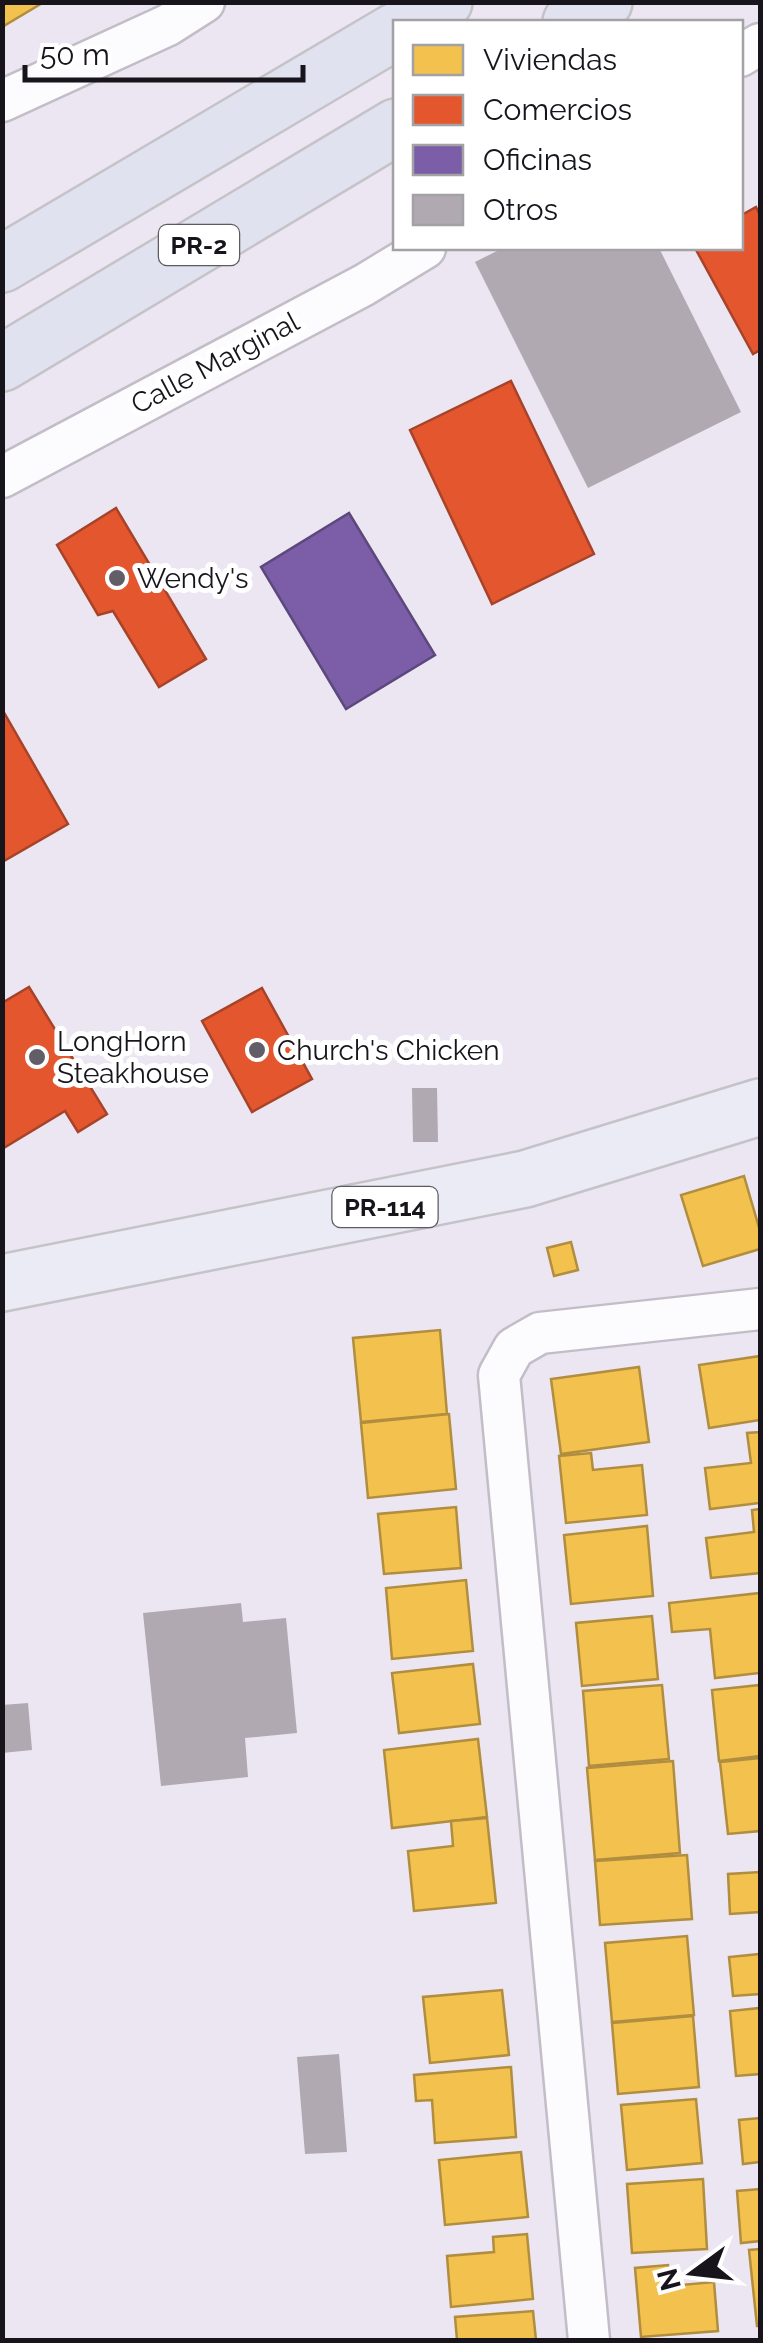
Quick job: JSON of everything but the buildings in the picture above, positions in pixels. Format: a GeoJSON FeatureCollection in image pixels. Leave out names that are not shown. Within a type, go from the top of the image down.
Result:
{"type":"FeatureCollection","features":[{"type":"Feature","properties":{"kind":"highway"},"geometry":{"type":"LineString","coordinates":[[413,20],[444,2]]}},
{"type":"Feature","properties":{"kind":"highway"},"geometry":{"type":"LineString","coordinates":[[574,20],[604,2]]}},
{"type":"Feature","properties":{"kind":"highway"},"geometry":{"type":"LineString","coordinates":[[2,264],[393,33]]}},
{"type":"Feature","properties":{"kind":"highway","name":"PR-2"},"geometry":{"type":"LineString","coordinates":[[2,362],[393,129]]}},
{"type":"Feature","properties":{"kind":"main road","name":"PR-114"},"geometry":{"type":"LineString","coordinates":[[2,1283],[525,1179],[760,1106]]}},
{"type":"Feature","properties":{"kind":"street"},"geometry":{"type":"LineString","coordinates":[[2,101],[168,24],[204,2]]}},
{"type":"Feature","properties":{"kind":"street","name":"Calle Marginal"},"geometry":{"type":"LineString","coordinates":[[2,476],[422,250]]}},
{"type":"Feature","properties":{"kind":"street"},"geometry":{"type":"LineString","coordinates":[[589,2340],[499,1375],[514,1348],[540,1333],[760,1309]]}},
{"type":"Feature","properties":{"kind":"place","name":"Wendy's"},"geometry":{"type":"Point","coordinates":[117,578]}},
{"type":"Feature","properties":{"kind":"place","name":"Church's Chicken"},"geometry":{"type":"Point","coordinates":[257,1050]}},
{"type":"Feature","properties":{"kind":"place","name":"LongHorn Steakhouse"},"geometry":{"type":"Point","coordinates":[37,1057]}}]}
